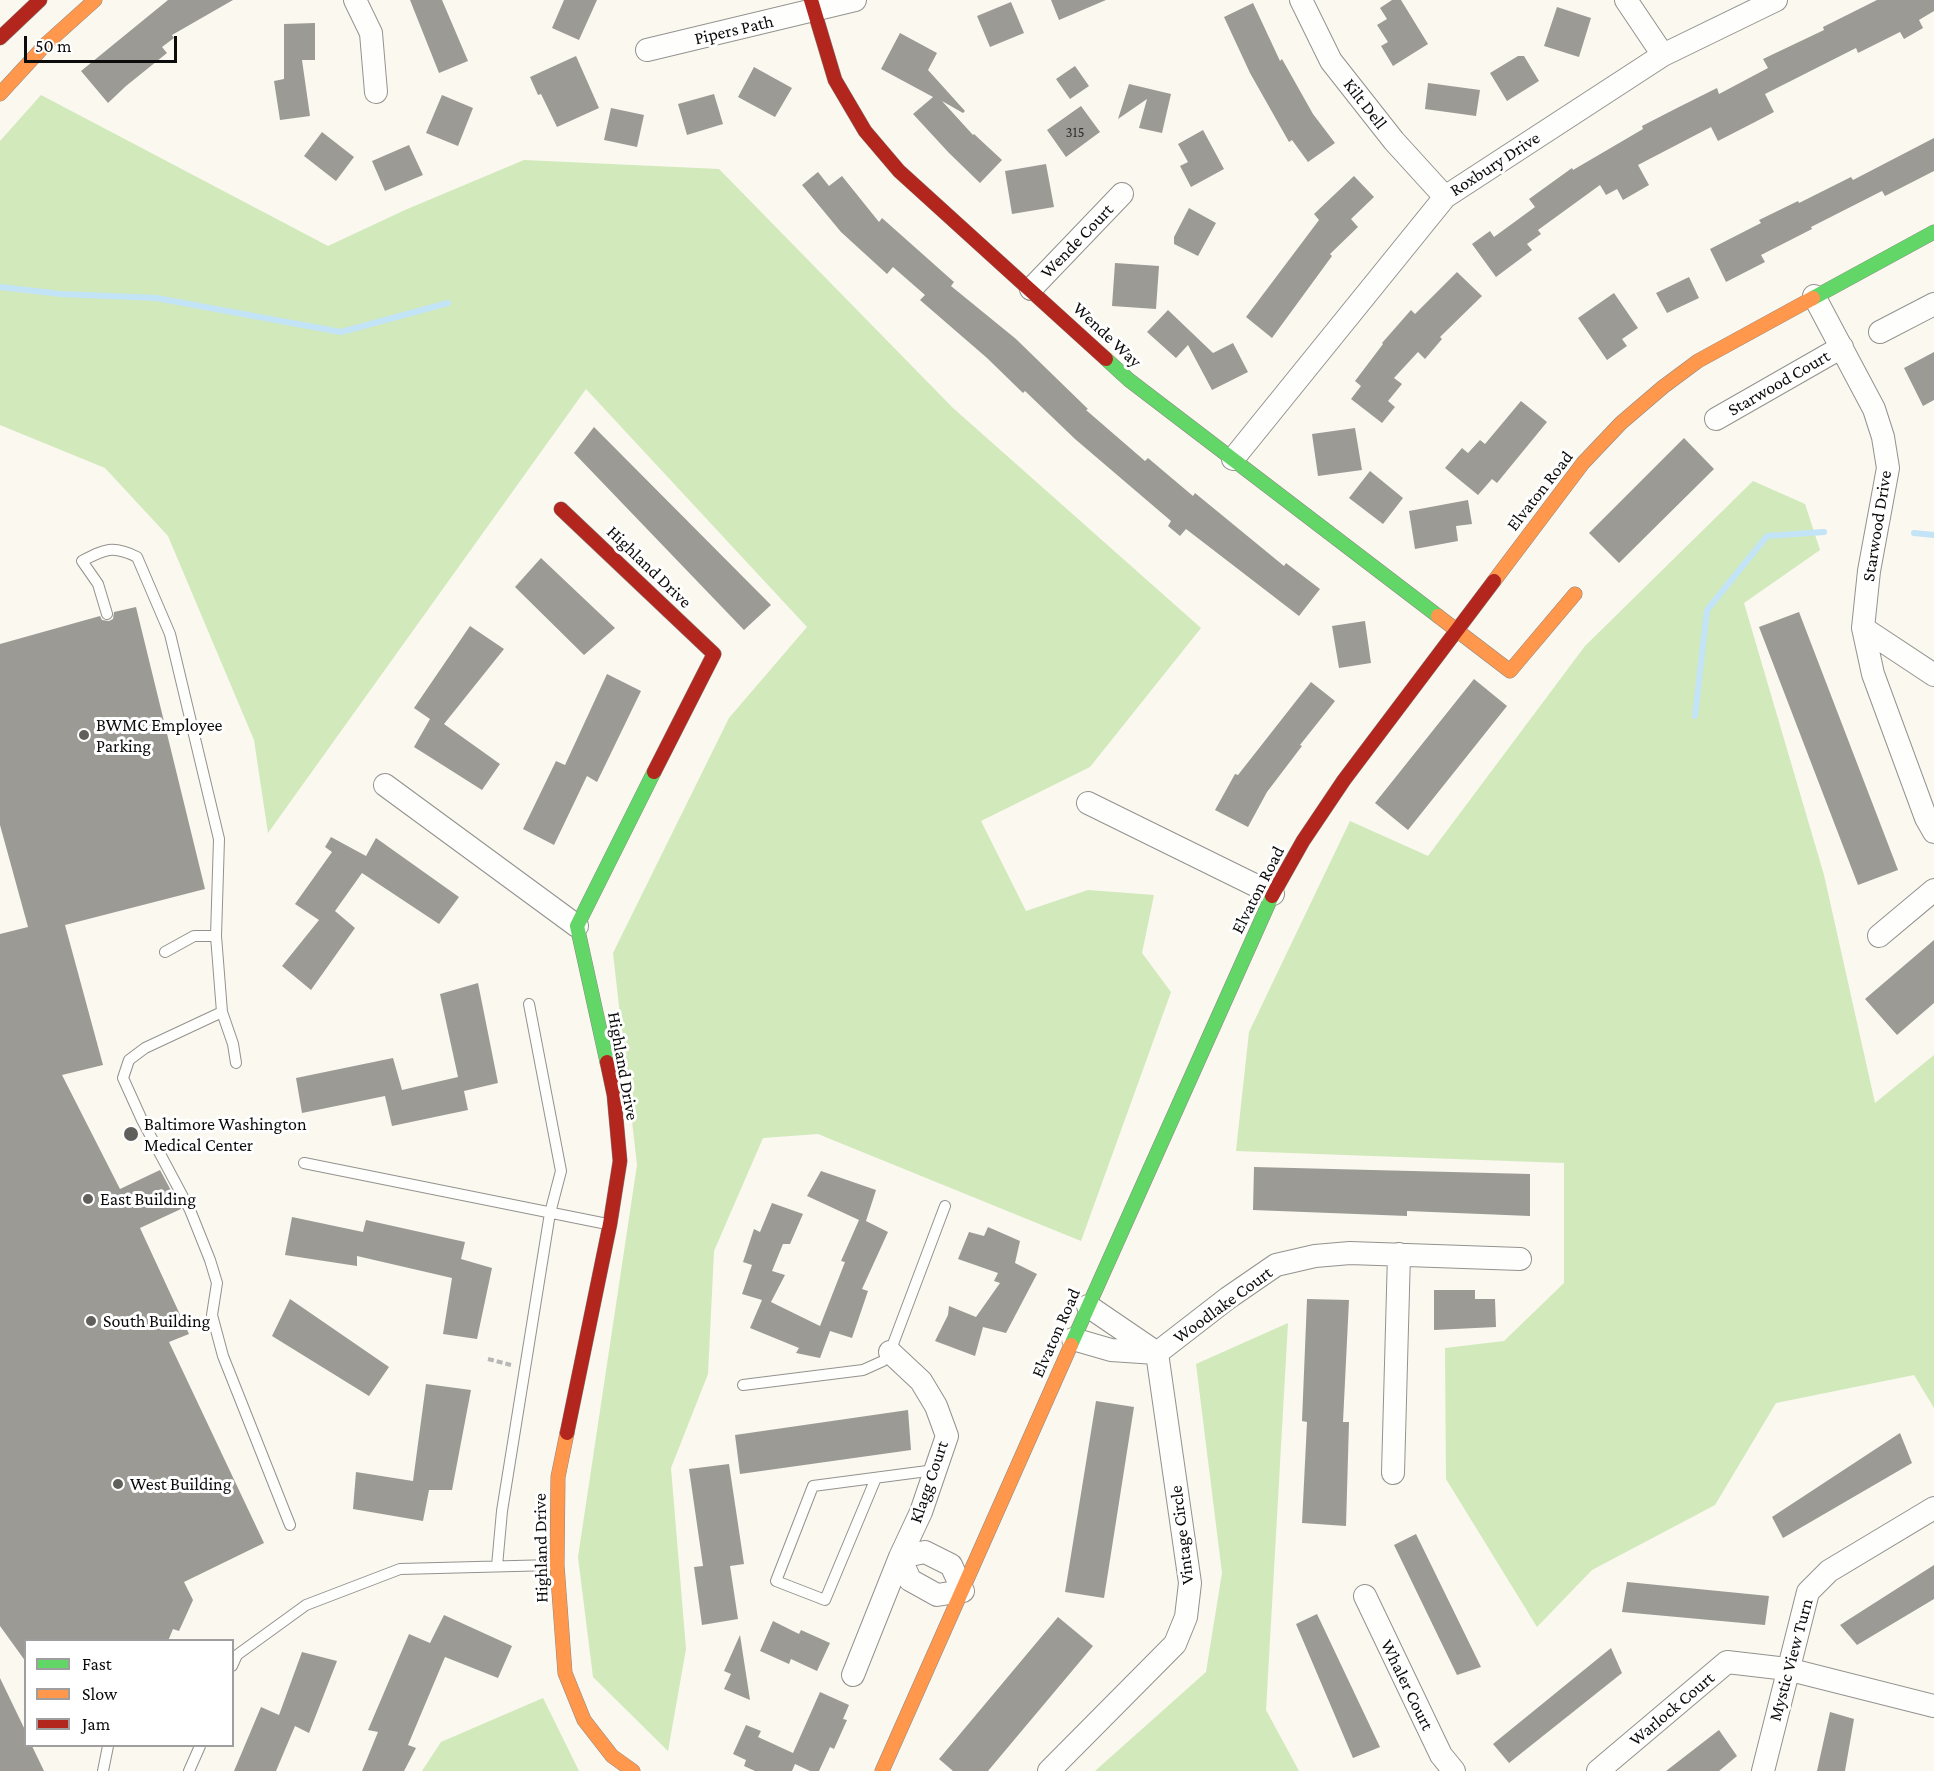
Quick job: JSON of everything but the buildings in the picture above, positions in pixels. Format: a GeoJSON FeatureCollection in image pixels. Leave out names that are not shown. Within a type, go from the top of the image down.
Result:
{"type":"FeatureCollection","features":[{"type":"Feature","properties":{"kind":"street"},"geometry":{"type":"LineString","coordinates":[[0,38],[40,0]]}},
{"type":"Feature","properties":{"kind":"street"},"geometry":{"type":"LineString","coordinates":[[0,94],[46,44],[95,0]]}},
{"type":"Feature","properties":{"kind":"street"},"geometry":{"type":"LineString","coordinates":[[355,0],[370,33],[376,92]]}},
{"type":"Feature","properties":{"kind":"street","name":"Pipers Path"},"geometry":{"type":"LineString","coordinates":[[647,50],[812,5],[855,0]]}},
{"type":"Feature","properties":{"kind":"street","name":"Kilt Dell"},"geometry":{"type":"LineString","coordinates":[[1301,0],[1331,61],[1394,141],[1445,197]]}},
{"type":"Feature","properties":{"kind":"street"},"geometry":{"type":"LineString","coordinates":[[1626,0],[1663,55]]}},
{"type":"Feature","properties":{"kind":"street","name":"Roxbury Drive"},"geometry":{"type":"LineString","coordinates":[[1233,459],[1445,197],[1663,55],[1776,0]]}},
{"type":"Feature","properties":{"kind":"street","name":"Wende Way"},"geometry":{"type":"LineString","coordinates":[[812,5],[836,80],[865,131],[899,171],[1129,380],[1510,671],[1575,594]]}},
{"type":"Feature","properties":{"kind":"street"},"geometry":{"type":"LineString","coordinates":[[18,20],[46,44]]}},
{"type":"Feature","properties":{"kind":"street","name":"Wende Court"},"geometry":{"type":"LineString","coordinates":[[1031,289],[1122,194]]}},
{"type":"Feature","properties":{"kind":"street","name":"Elvaton Road"},"geometry":{"type":"LineString","coordinates":[[882,1771],[1088,1305],[1274,894],[1303,841],[1344,780],[1583,464],[1621,423],[1698,361],[1934,232]]}},
{"type":"Feature","properties":{"kind":"street","name":"Starwood Drive"},"geometry":{"type":"LineString","coordinates":[[1814,296],[1874,409],[1883,437],[1888,468],[1869,571],[1863,628],[1873,674],[1926,818],[1934,832]]}},
{"type":"Feature","properties":{"kind":"street"},"geometry":{"type":"LineString","coordinates":[[1880,332],[1934,304]]}},
{"type":"Feature","properties":{"kind":"street","name":"Starwood Court"},"geometry":{"type":"LineString","coordinates":[[1716,419],[1842,347]]}},
{"type":"Feature","properties":{"kind":"street","name":"Highland Drive"},"geometry":{"type":"LineString","coordinates":[[561,509],[714,654],[577,926],[614,1095],[620,1161],[610,1224],[558,1477],[557,1564],[565,1672],[584,1720],[612,1756],[633,1771]]}},
{"type":"Feature","properties":{"kind":"street"},"geometry":{"type":"LineString","coordinates":[[1863,628],[1934,675]]}},
{"type":"Feature","properties":{"kind":"street"},"geometry":{"type":"LineString","coordinates":[[385,785],[577,926]]}},
{"type":"Feature","properties":{"kind":"street"},"geometry":{"type":"LineString","coordinates":[[1088,803],[1274,894]]}},
{"type":"Feature","properties":{"kind":"street"},"geometry":{"type":"LineString","coordinates":[[1879,936],[1934,890]]}},
{"type":"Feature","properties":{"kind":"street","name":"Woodlake Court"},"geometry":{"type":"LineString","coordinates":[[1157,1353],[1228,1298],[1276,1265],[1350,1253],[1520,1259]]}},
{"type":"Feature","properties":{"kind":"street"},"geometry":{"type":"LineString","coordinates":[[1393,1473],[1399,1254]]}},
{"type":"Feature","properties":{"kind":"street"},"geometry":{"type":"LineString","coordinates":[[1088,1305],[1157,1353]]}},
{"type":"Feature","properties":{"kind":"street"},"geometry":{"type":"LineString","coordinates":[[1073,1339],[1111,1350],[1157,1353]]}},
{"type":"Feature","properties":{"kind":"street","name":"Klagg Court"},"geometry":{"type":"LineString","coordinates":[[853,1675],[900,1557],[921,1512],[947,1436],[936,1406],[921,1381],[890,1352]]}},
{"type":"Feature","properties":{"kind":"street","name":"Vintage Circle"},"geometry":{"type":"LineString","coordinates":[[1049,1771],[1175,1644],[1186,1617],[1190,1583],[1157,1353]]}},
{"type":"Feature","properties":{"kind":"street","name":"Mystic View Turn"},"geometry":{"type":"LineString","coordinates":[[1763,1771],[1808,1592],[1829,1571],[1934,1508]]}},
{"type":"Feature","properties":{"kind":"street","name":"Klagg Court"},"geometry":{"type":"LineString","coordinates":[[900,1557],[925,1552],[951,1565],[963,1591]]}},
{"type":"Feature","properties":{"kind":"street"},"geometry":{"type":"LineString","coordinates":[[900,1557],[910,1580],[937,1595],[963,1591]]}},
{"type":"Feature","properties":{"kind":"street","name":"Whaler Court"},"geometry":{"type":"LineString","coordinates":[[1365,1596],[1441,1755],[1454,1771]]}},
{"type":"Feature","properties":{"kind":"street","name":"Warlock Court"},"geometry":{"type":"LineString","coordinates":[[1598,1771],[1727,1662],[1787,1669],[1934,1706]]}},
{"type":"Feature","properties":{"kind":"lane"},"geometry":{"type":"LineString","coordinates":[[107,614],[98,584],[82,561],[105,549],[122,549],[136,557],[170,634],[219,839],[216,936],[222,1012],[233,1044],[236,1063]]}},
{"type":"Feature","properties":{"kind":"lane"},"geometry":{"type":"LineString","coordinates":[[165,952],[194,936],[216,936]]}},
{"type":"Feature","properties":{"kind":"lane"},"geometry":{"type":"LineString","coordinates":[[497,1566],[502,1511],[550,1213],[561,1171],[529,1004]]}},
{"type":"Feature","properties":{"kind":"lane"},"geometry":{"type":"LineString","coordinates":[[222,1012],[145,1048],[129,1060],[123,1078],[142,1120],[190,1210],[218,1283],[212,1316],[223,1356],[290,1525]]}},
{"type":"Feature","properties":{"kind":"lane"},"geometry":{"type":"LineString","coordinates":[[304,1163],[610,1224]]}},
{"type":"Feature","properties":{"kind":"lane"},"geometry":{"type":"LineString","coordinates":[[743,1385],[863,1370],[882,1361],[890,1352],[945,1206]]}},
{"type":"Feature","properties":{"kind":"lane"},"geometry":{"type":"LineString","coordinates":[[876,1478],[825,1600],[776,1581],[813,1486],[936,1470]]}},
{"type":"Feature","properties":{"kind":"lane"},"geometry":{"type":"LineString","coordinates":[[234,1662],[237,1655],[306,1605],[400,1569],[557,1564]]}},
{"type":"Feature","properties":{"kind":"lane"},"geometry":{"type":"LineString","coordinates":[[103,1771],[108,1747]]}},
{"type":"Feature","properties":{"kind":"lane"},"geometry":{"type":"LineString","coordinates":[[189,1771],[200,1747]]}},
{"type":"Feature","properties":{"kind":"path"},"geometry":{"type":"LineString","coordinates":[[488,1359],[525,1368]]}},
{"type":"Feature","properties":{"kind":"green space"},"geometry":{"type":"Polygon","coordinates":[[[41,95],[328,246],[405,210],[524,160],[719,169],[953,408],[1201,628],[1090,767],[981,821],[1026,911],[1088,890],[1154,895],[1142,953],[1171,992],[1081,1241],[818,1134],[763,1138],[714,1251],[708,1374],[671,1468],[686,1649],[668,1751],[593,1677],[578,1557],[637,1165],[613,953],[729,718],[807,627],[586,389],[268,833],[254,740],[168,536],[105,468],[0,425],[0,141],[41,95]]]}},
{"type":"Feature","properties":{"kind":"green space"},"geometry":{"type":"Polygon","coordinates":[[[1753,481],[1805,504],[1820,550],[1744,603],[1824,875],[1875,1103],[1934,1055],[1934,1408],[1914,1375],[1776,1403],[1715,1505],[1592,1570],[1537,1627],[1446,1479],[1445,1348],[1504,1341],[1564,1283],[1564,1163],[1236,1151],[1249,1032],[1350,821],[1428,856],[1585,646],[1753,481]]]}},
{"type":"Feature","properties":{"kind":"green space"},"geometry":{"type":"Polygon","coordinates":[[[1288,1323],[1266,1710],[1299,1771],[1095,1771],[1206,1672],[1222,1573],[1196,1364],[1288,1323]]]}},
{"type":"Feature","properties":{"kind":"green space"},"geometry":{"type":"Polygon","coordinates":[[[543,1698],[579,1771],[422,1771],[441,1742],[543,1698]]]}},
{"type":"Feature","properties":{"kind":"waterway"},"geometry":{"type":"LineString","coordinates":[[0,287],[61,294],[156,298],[341,332],[448,303]]}},
{"type":"Feature","properties":{"kind":"waterway"},"geometry":{"type":"LineString","coordinates":[[1695,716],[1707,610],[1767,536],[1824,532]]}},
{"type":"Feature","properties":{"kind":"waterway"},"geometry":{"type":"LineString","coordinates":[[1914,533],[1934,535]]}},
{"type":"Feature","properties":{"kind":"traffic: fast"},"geometry":{"type":"LineString","coordinates":[[1813,298],[1934,232]]}},
{"type":"Feature","properties":{"kind":"traffic: fast"},"geometry":{"type":"LineString","coordinates":[[1106,359],[1129,380],[1438,616]]}},
{"type":"Feature","properties":{"kind":"traffic: fast"},"geometry":{"type":"LineString","coordinates":[[607,1062],[577,926],[654,772]]}},
{"type":"Feature","properties":{"kind":"traffic: fast"},"geometry":{"type":"LineString","coordinates":[[1071,1345],[1272,896]]}},
{"type":"Feature","properties":{"kind":"traffic: slow"},"geometry":{"type":"LineString","coordinates":[[0,94],[46,44],[95,0]]}},
{"type":"Feature","properties":{"kind":"traffic: slow"},"geometry":{"type":"LineString","coordinates":[[1494,581],[1583,463],[1621,423],[1698,361],[1813,298]]}},
{"type":"Feature","properties":{"kind":"traffic: slow"},"geometry":{"type":"LineString","coordinates":[[1438,616],[1510,671],[1575,594]]}},
{"type":"Feature","properties":{"kind":"traffic: slow"},"geometry":{"type":"LineString","coordinates":[[882,1771],[1071,1345]]}},
{"type":"Feature","properties":{"kind":"traffic: slow"},"geometry":{"type":"LineString","coordinates":[[567,1433],[558,1477],[557,1565],[565,1673],[584,1720],[612,1756],[633,1771]]}},
{"type":"Feature","properties":{"kind":"traffic: jam"},"geometry":{"type":"LineString","coordinates":[[0,38],[40,0]]}},
{"type":"Feature","properties":{"kind":"traffic: jam"},"geometry":{"type":"LineString","coordinates":[[811,0],[835,80],[865,131],[899,171],[1106,359]]}},
{"type":"Feature","properties":{"kind":"traffic: jam"},"geometry":{"type":"LineString","coordinates":[[561,509],[714,654],[654,772]]}},
{"type":"Feature","properties":{"kind":"traffic: jam"},"geometry":{"type":"LineString","coordinates":[[1272,896],[1303,841],[1344,780],[1494,581]]}},
{"type":"Feature","properties":{"kind":"traffic: jam"},"geometry":{"type":"LineString","coordinates":[[567,1433],[610,1224],[620,1161],[614,1095],[607,1062]]}},
{"type":"Feature","properties":{"kind":"place","name":"BWMC Employee Parking"},"geometry":{"type":"Point","coordinates":[84,735]}},
{"type":"Feature","properties":{"kind":"place","name":"Baltimore Washington Medical Center"},"geometry":{"type":"Point","coordinates":[131,1134]}},
{"type":"Feature","properties":{"kind":"place","name":"East Building"},"geometry":{"type":"Point","coordinates":[88,1199]}},
{"type":"Feature","properties":{"kind":"place","name":"South Building"},"geometry":{"type":"Point","coordinates":[91,1321]}},
{"type":"Feature","properties":{"kind":"place","name":"West Building"},"geometry":{"type":"Point","coordinates":[118,1484]}}]}
